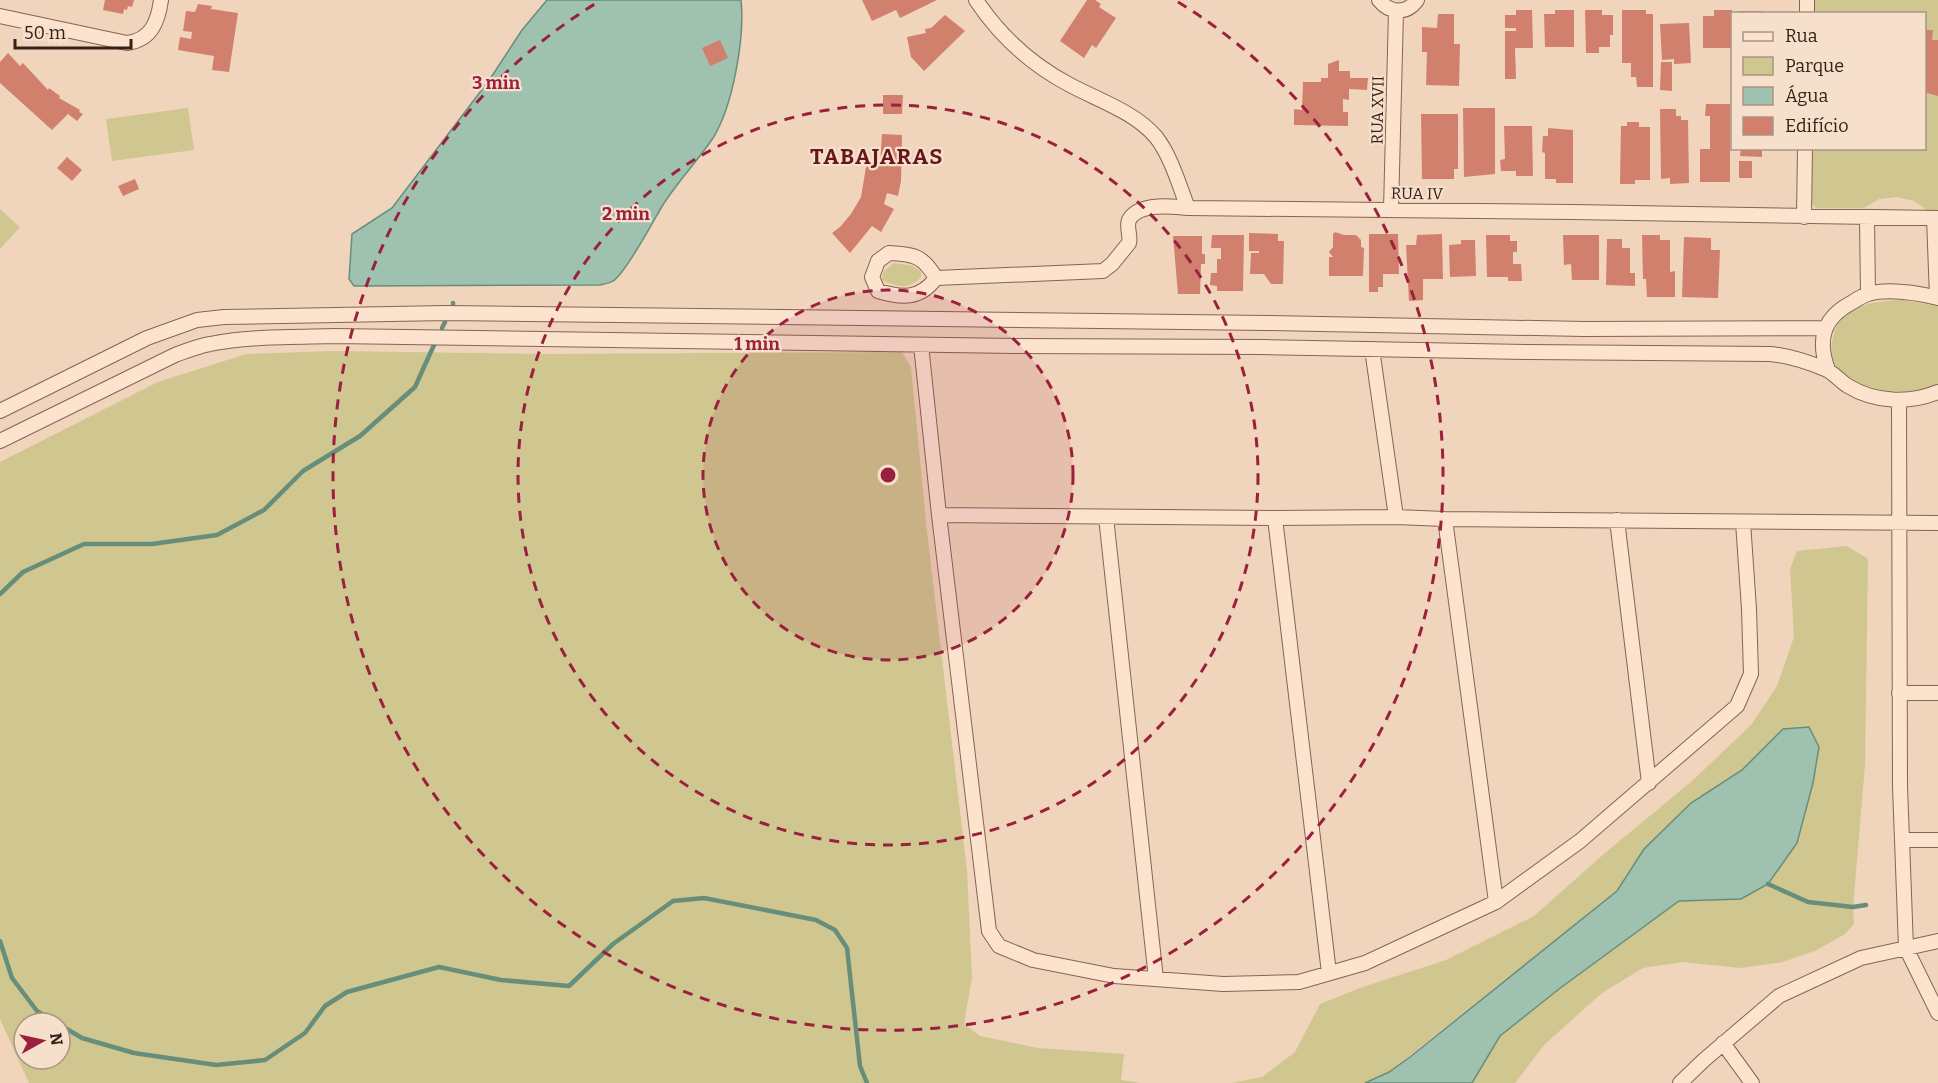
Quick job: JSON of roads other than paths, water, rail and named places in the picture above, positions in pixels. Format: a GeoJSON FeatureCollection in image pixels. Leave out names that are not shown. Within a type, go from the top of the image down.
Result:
{"type":"FeatureCollection","features":[{"type":"Feature","properties":{"kind":"street"},"geometry":{"type":"LineString","coordinates":[[0,16],[127,43],[139,40],[151,32],[159,16],[161,0]]}},
{"type":"Feature","properties":{"kind":"street"},"geometry":{"type":"LineString","coordinates":[[976,0],[999,30],[1040,67],[1135,120],[1156,137],[1169,161],[1188,208]]}},
{"type":"Feature","properties":{"kind":"street"},"geometry":{"type":"LineString","coordinates":[[1379,0],[1389,9],[1396,11],[1410,8],[1418,0]]}},
{"type":"Feature","properties":{"kind":"street","name":"RUA XVII"},"geometry":{"type":"LineString","coordinates":[[1391,210],[1396,11]]}},
{"type":"Feature","properties":{"kind":"street"},"geometry":{"type":"LineString","coordinates":[[1804,217],[1805,150]]}},
{"type":"Feature","properties":{"kind":"street","name":"RUA IV"},"geometry":{"type":"LineString","coordinates":[[936,278],[1103,270],[1112,264],[1129,243],[1128,223],[1131,217],[1150,208],[1161,206],[1936,218]]}},
{"type":"Feature","properties":{"kind":"street"},"geometry":{"type":"LineString","coordinates":[[1867,218],[1869,294]]}},
{"type":"Feature","properties":{"kind":"street"},"geometry":{"type":"LineString","coordinates":[[1828,370],[1823,347],[1825,328],[1837,311],[1869,294],[1903,292],[1937,298],[1936,218]]}},
{"type":"Feature","properties":{"kind":"street"},"geometry":{"type":"LineString","coordinates":[[0,411],[147,338],[174,328],[197,320],[267,316],[446,314],[1584,329],[1825,328]]}},
{"type":"Feature","properties":{"kind":"street"},"geometry":{"type":"LineString","coordinates":[[267,316],[268,338]]}},
{"type":"Feature","properties":{"kind":"street"},"geometry":{"type":"LineString","coordinates":[[870,319],[870,344]]}},
{"type":"Feature","properties":{"kind":"street"},"geometry":{"type":"LineString","coordinates":[[939,320],[939,345]]}},
{"type":"Feature","properties":{"kind":"street"},"geometry":{"type":"LineString","coordinates":[[0,441],[175,355],[208,344],[268,338],[335,336],[1771,354],[1828,370],[1850,387],[1878,398],[1917,399],[1938,392]]}},
{"type":"Feature","properties":{"kind":"street"},"geometry":{"type":"LineString","coordinates":[[921,345],[989,931],[999,946],[1033,960],[1114,976],[1223,984],[1299,982],[1365,963],[1496,903],[1580,841],[1737,706],[1751,674],[1743,522]]}},
{"type":"Feature","properties":{"kind":"street"},"geometry":{"type":"LineString","coordinates":[[1372,349],[1396,517]]}},
{"type":"Feature","properties":{"kind":"street"},"geometry":{"type":"LineString","coordinates":[[1899,400],[1900,786],[1906,948],[1938,1013]]}},
{"type":"Feature","properties":{"kind":"street"},"geometry":{"type":"LineString","coordinates":[[939,515],[1938,523]]}},
{"type":"Feature","properties":{"kind":"street"},"geometry":{"type":"LineString","coordinates":[[1106,517],[1156,979]]}},
{"type":"Feature","properties":{"kind":"street"},"geometry":{"type":"LineString","coordinates":[[1275,518],[1329,973]]}},
{"type":"Feature","properties":{"kind":"street"},"geometry":{"type":"LineString","coordinates":[[1445,519],[1496,903]]}},
{"type":"Feature","properties":{"kind":"street"},"geometry":{"type":"LineString","coordinates":[[1617,520],[1649,783]]}},
{"type":"Feature","properties":{"kind":"street"},"geometry":{"type":"LineString","coordinates":[[1899,693],[1938,693]]}},
{"type":"Feature","properties":{"kind":"street"},"geometry":{"type":"LineString","coordinates":[[1903,840],[1938,840]]}},
{"type":"Feature","properties":{"kind":"street"},"geometry":{"type":"LineString","coordinates":[[1680,1083],[1779,996],[1861,958],[1938,941]]}},
{"type":"Feature","properties":{"kind":"street"},"geometry":{"type":"LineString","coordinates":[[1723,1043],[1752,1083]]}},
{"type":"Feature","properties":{"kind":"water"},"geometry":{"type":"Polygon","coordinates":[[[547,0],[741,0],[741,33],[736,71],[726,108],[713,138],[667,199],[624,269],[613,281],[600,285],[354,286],[349,279],[352,234],[392,208],[490,79],[522,30],[547,0]]]}},
{"type":"Feature","properties":{"kind":"water"},"geometry":{"type":"Polygon","coordinates":[[[1809,727],[1819,747],[1813,783],[1797,843],[1768,884],[1741,899],[1679,901],[1559,989],[1500,1036],[1472,1083],[1365,1083],[1389,1072],[1410,1057],[1617,891],[1644,849],[1691,803],[1742,770],[1783,729],[1809,727]]]}},
{"type":"Feature","properties":{"kind":"waterway"},"geometry":{"type":"LineString","coordinates":[[442,328],[445,322]]}},
{"type":"Feature","properties":{"kind":"waterway"},"geometry":{"type":"LineString","coordinates":[[0,594],[23,572],[84,544],[152,544],[217,535],[264,510],[303,471],[360,436],[415,387],[434,345]]}},
{"type":"Feature","properties":{"kind":"waterway"},"geometry":{"type":"LineString","coordinates":[[1768,884],[1808,902],[1853,907],[1866,905]]}},
{"type":"Feature","properties":{"kind":"waterway"},"geometry":{"type":"LineString","coordinates":[[72,1032],[82,1038],[134,1053],[216,1065],[265,1060],[305,1033],[325,1006],[347,992],[439,967],[501,980],[569,986],[613,944],[673,901],[704,898],[816,920],[835,930],[847,948],[860,1066],[867,1083]]}},
{"type":"Feature","properties":{"kind":"waterway"},"geometry":{"type":"LineString","coordinates":[[0,941],[12,978],[37,1011]]}},
{"type":"Feature","properties":{"kind":"district","name":"TABAJARAS"},"geometry":{"type":"Point","coordinates":[877,156]}}]}
